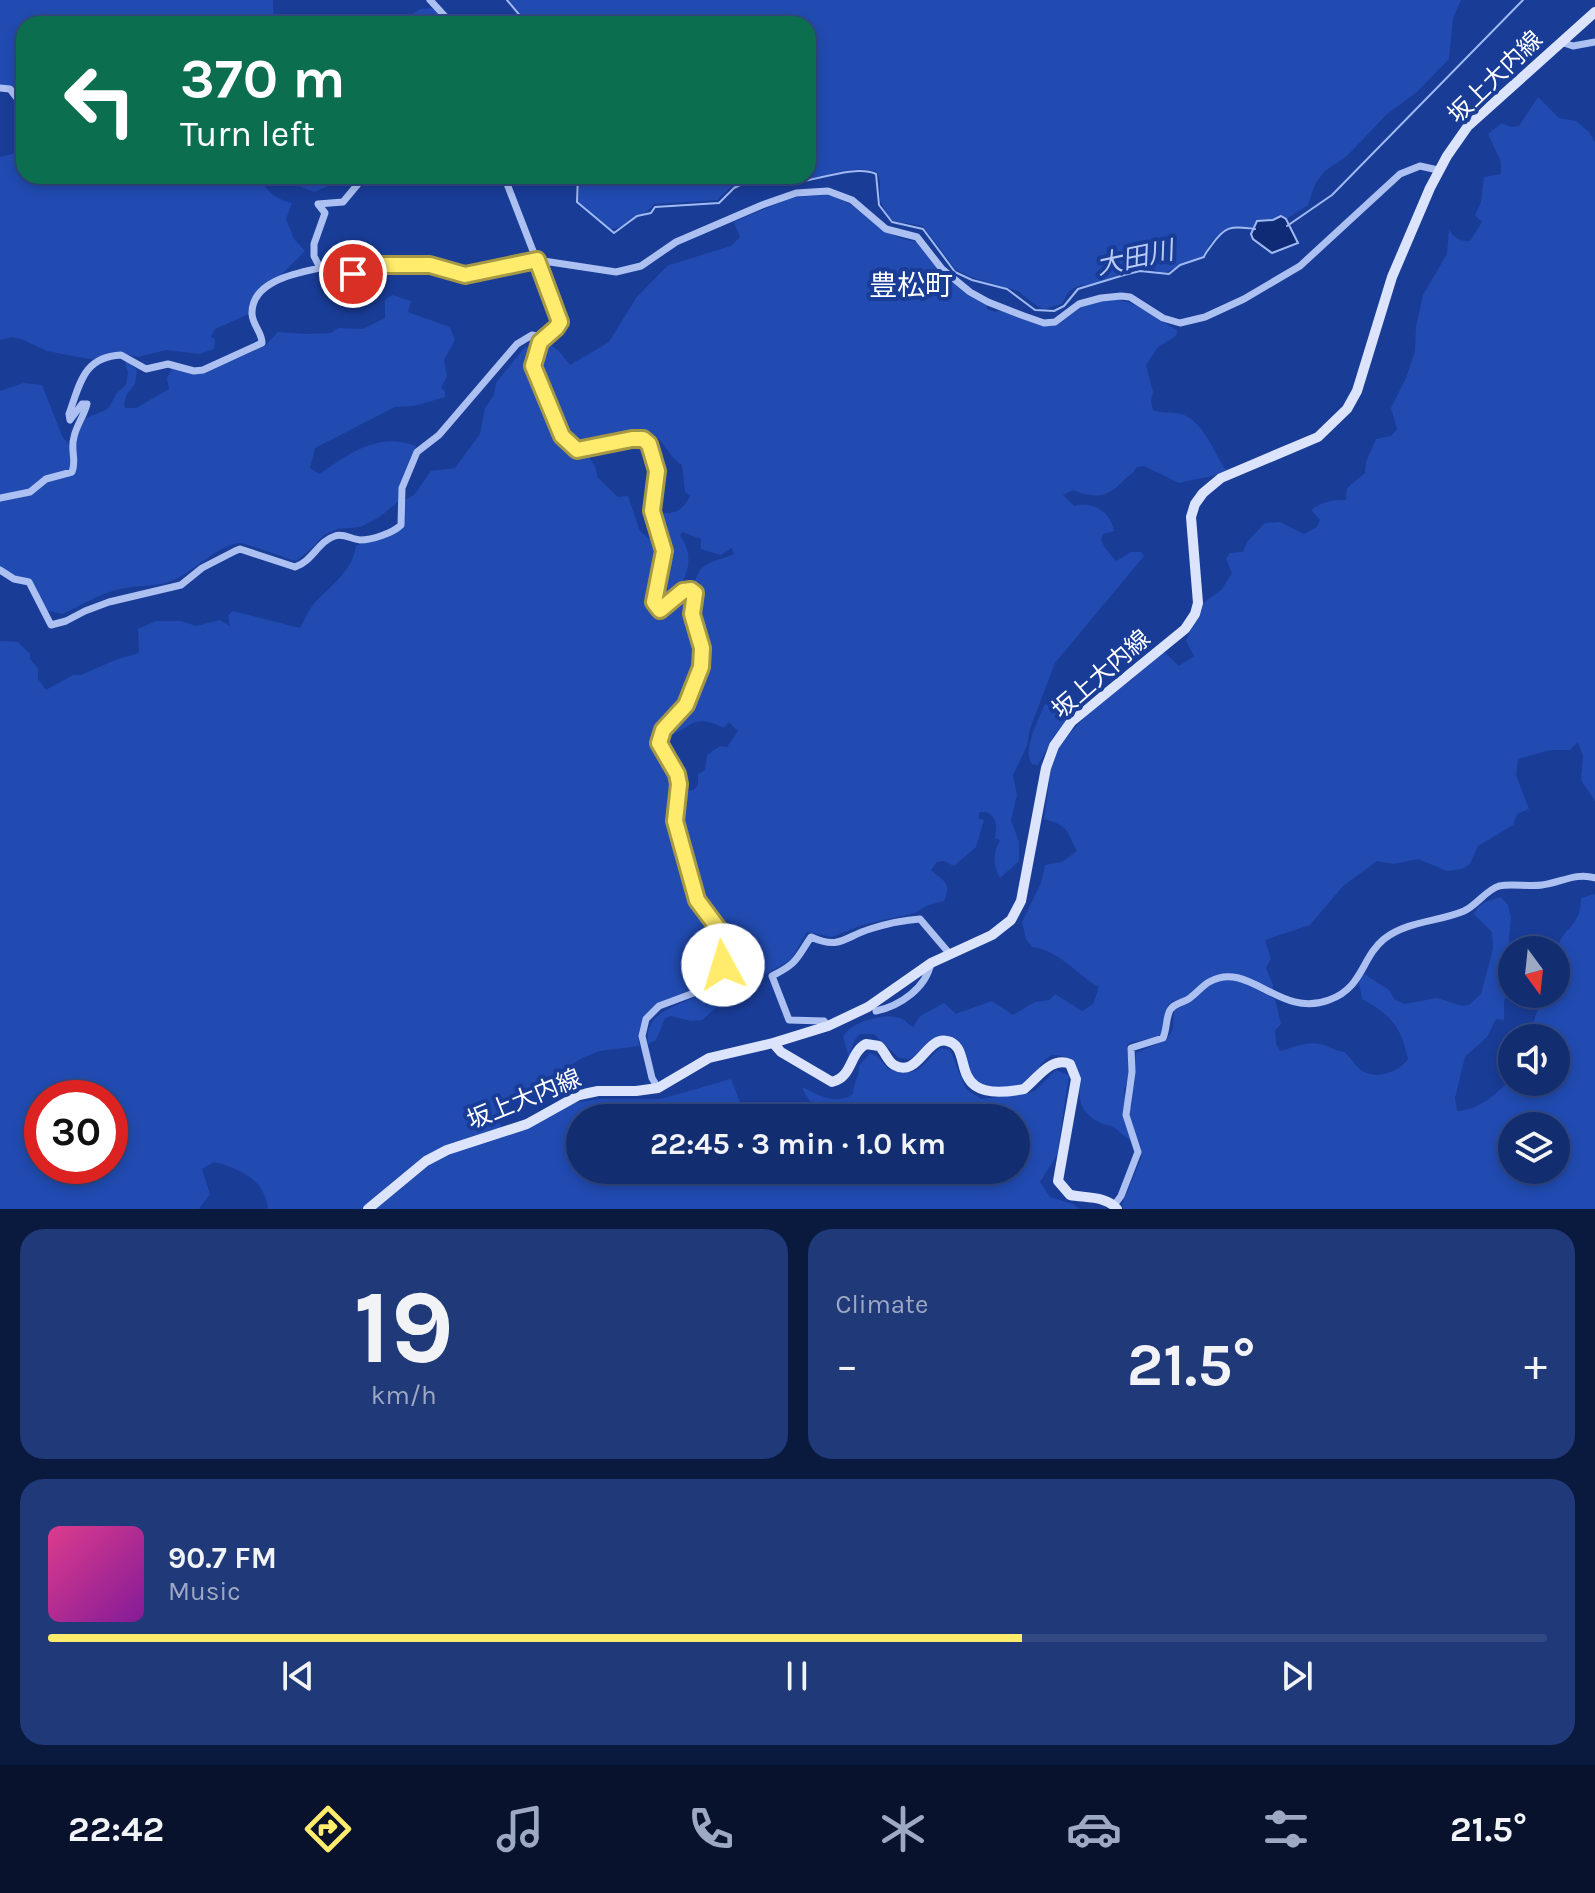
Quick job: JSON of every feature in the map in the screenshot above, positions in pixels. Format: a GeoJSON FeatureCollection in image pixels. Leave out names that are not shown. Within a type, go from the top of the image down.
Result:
{"type":"FeatureCollection","features":[{"type":"Feature","properties":{"kind":"main road","name":"坂上大内線"},"geometry":{"type":"LineString","coordinates":[[368,1209],[426,1161],[447,1150],[527,1124],[587,1093],[658,1088],[709,1058],[828,1026],[868,1007],[931,963],[1005,926],[1016,912],[1024,888],[1046,768],[1054,746],[1071,722],[1185,629],[1195,614],[1199,589],[1191,517],[1203,493],[1221,478],[1318,437],[1347,409],[1364,373],[1372,336],[1392,277],[1438,170],[1468,126],[1595,12]]}},
{"type":"Feature","properties":{"kind":"main road"},"geometry":{"type":"LineString","coordinates":[[773,1043],[781,1052],[832,1082],[845,1075],[857,1050],[866,1044],[879,1046],[892,1063],[906,1067],[916,1063],[933,1045],[949,1041],[958,1048],[967,1078],[983,1092],[1024,1089],[1051,1064],[1063,1061],[1070,1064],[1076,1079],[1058,1181],[1070,1195],[1102,1199],[1116,1207]]}},
{"type":"Feature","properties":{"kind":"street"},"geometry":{"type":"LineString","coordinates":[[430,0],[445,16]]}},
{"type":"Feature","properties":{"kind":"street"},"geometry":{"type":"LineString","coordinates":[[1561,42],[1573,46],[1595,42]]}},
{"type":"Feature","properties":{"kind":"street"},"geometry":{"type":"LineString","coordinates":[[0,498],[30,492],[46,479],[72,472],[76,463],[74,435],[87,404],[82,404],[70,420],[69,414],[86,369],[121,355],[146,369],[168,364],[194,371],[213,366],[262,343],[254,325],[254,301],[283,276],[320,268],[335,274],[353,274],[375,265],[430,265],[465,275],[537,260],[607,272],[632,269],[676,242],[762,205],[796,193],[828,191],[852,200],[886,229],[917,237],[942,269],[970,292],[1024,316],[1044,323],[1055,322],[1079,304],[1121,296],[1142,303],[1172,322],[1188,322],[1244,299],[1300,266],[1400,174],[1420,166],[1438,170]]}},
{"type":"Feature","properties":{"kind":"street"},"geometry":{"type":"LineString","coordinates":[[320,268],[314,256],[314,244],[325,213],[318,204],[343,202],[358,184]]}},
{"type":"Feature","properties":{"kind":"street"},"geometry":{"type":"LineString","coordinates":[[507,184],[559,318],[559,325],[540,342],[533,366],[565,442],[577,450],[632,439],[643,439],[649,444],[657,471],[652,511],[664,551],[654,597],[657,608],[660,610],[683,591],[695,593],[692,614],[702,648],[701,667],[686,705],[663,730],[659,743],[677,774],[679,784],[675,821],[693,888],[703,910],[726,939],[727,954],[717,977],[699,991],[659,1006],[646,1019],[642,1036],[652,1078],[658,1088]]}},
{"type":"Feature","properties":{"kind":"street"},"geometry":{"type":"LineString","coordinates":[[0,570],[14,579],[29,582],[51,625],[109,602],[181,585],[202,568],[240,549],[295,567],[307,561],[334,536],[363,540],[393,531],[401,525],[402,488],[417,452],[439,435],[517,344],[532,335],[545,338]]}},
{"type":"Feature","properties":{"kind":"street"},"geometry":{"type":"LineString","coordinates":[[1116,1207],[1138,1152],[1126,1115],[1132,1072],[1131,1048],[1163,1038],[1169,1012],[1176,1004],[1187,1001],[1207,983],[1227,976],[1237,977],[1280,999],[1301,1004],[1312,1005],[1331,1000],[1361,976],[1368,957],[1383,939],[1403,928],[1466,910],[1500,886],[1544,885],[1576,876],[1595,878]]}},
{"type":"Feature","properties":{"kind":"street"},"geometry":{"type":"LineString","coordinates":[[828,1026],[824,1021],[789,1020],[772,976],[789,968],[800,957],[811,937],[824,943],[839,943],[867,930],[920,919],[949,953]]}},
{"type":"Feature","properties":{"kind":"street"},"geometry":{"type":"LineString","coordinates":[[876,1011],[907,997],[929,974],[931,963]]}},
{"type":"Feature","properties":{"kind":"shaded area"},"geometry":{"type":"Polygon","coordinates":[[[0,0],[273,0],[274,16],[16,16],[16,94],[11,87],[0,85],[0,0]]]}},
{"type":"Feature","properties":{"kind":"shaded area"},"geometry":{"type":"Polygon","coordinates":[[[509,0],[1461,0],[1453,18],[1449,59],[1417,92],[1387,114],[1347,156],[1325,171],[1315,184],[1308,205],[1286,219],[1281,216],[1255,223],[1253,228],[1236,227],[1222,232],[1216,236],[1204,257],[1160,273],[1146,267],[1138,268],[1077,287],[1068,293],[1062,304],[1044,309],[1018,291],[955,269],[923,226],[894,221],[887,215],[880,200],[877,172],[853,170],[816,177],[816,16],[522,16],[509,0]]]}},
{"type":"Feature","properties":{"kind":"shaded area"},"geometry":{"type":"Polygon","coordinates":[[[435,8],[442,16],[408,16],[421,9],[435,8]]]}},
{"type":"Feature","properties":{"kind":"shaded area"},"geometry":{"type":"Polygon","coordinates":[[[1538,97],[1559,118],[1576,121],[1595,142],[1595,801],[1581,780],[1583,756],[1578,742],[1570,750],[1551,750],[1518,759],[1516,775],[1529,809],[1517,814],[1513,825],[1478,846],[1470,864],[1462,869],[1447,871],[1418,859],[1394,864],[1377,861],[1343,886],[1310,925],[1265,940],[1271,959],[1266,968],[1273,985],[1272,991],[1241,976],[1212,976],[1186,998],[1172,1001],[1166,1008],[1161,1037],[1127,1044],[1129,1076],[1124,1090],[1124,1121],[1133,1141],[1086,1112],[1076,1068],[1063,1056],[1051,1055],[1021,1086],[990,1090],[970,1078],[962,1050],[949,1038],[940,1036],[910,1059],[899,1058],[874,1034],[860,1034],[849,1057],[843,1037],[853,1026],[870,1019],[895,1017],[913,1027],[920,1016],[944,1003],[956,1014],[992,1001],[1013,1015],[1035,1002],[1049,1000],[1055,994],[1082,1011],[1093,1004],[1099,987],[1060,958],[1032,947],[1026,939],[1022,922],[1041,883],[1045,865],[1062,862],[1077,851],[1063,827],[1044,819],[1051,768],[1060,744],[1097,704],[1130,681],[1163,651],[1179,666],[1194,656],[1186,641],[1202,604],[1222,589],[1232,573],[1226,559],[1230,553],[1243,552],[1247,542],[1265,523],[1280,522],[1304,534],[1317,527],[1320,520],[1311,510],[1328,502],[1346,500],[1347,488],[1365,473],[1366,462],[1376,439],[1391,436],[1397,429],[1391,408],[1415,351],[1416,327],[1423,295],[1447,254],[1449,229],[1457,238],[1470,241],[1482,222],[1475,215],[1481,202],[1484,177],[1501,174],[1501,162],[1488,134],[1502,123],[1519,126],[1538,97]]]}},
{"type":"Feature","properties":{"kind":"shaded area"},"geometry":{"type":"Polygon","coordinates":[[[16,153],[16,184],[263,184],[272,194],[292,203],[286,219],[294,239],[305,251],[273,279],[249,314],[215,329],[211,337],[215,339],[214,349],[200,354],[166,350],[138,357],[120,353],[94,360],[47,351],[12,337],[0,340],[0,157],[16,153]]]}},
{"type":"Feature","properties":{"kind":"shaded area"},"geometry":{"type":"Polygon","coordinates":[[[299,184],[333,184],[314,192],[299,184]]]}},
{"type":"Feature","properties":{"kind":"shaded area"},"geometry":{"type":"Polygon","coordinates":[[[579,184],[736,184],[717,200],[654,204],[633,220],[608,230],[578,201],[579,184]]]}},
{"type":"Feature","properties":{"kind":"shaded area"},"geometry":{"type":"Polygon","coordinates":[[[826,195],[851,205],[891,234],[918,242],[931,260],[986,303],[987,309],[1056,325],[1092,302],[1118,300],[1141,308],[1177,330],[1176,336],[1158,347],[1146,365],[1153,392],[1153,410],[1191,419],[1203,432],[1226,470],[1179,483],[1144,466],[1137,467],[1106,494],[1094,496],[1073,490],[1063,495],[1074,506],[1088,505],[1105,513],[1114,531],[1103,534],[1101,540],[1116,561],[1131,552],[1141,552],[1144,556],[1055,663],[1030,729],[1027,746],[1013,775],[1017,795],[1011,820],[1019,842],[1019,861],[1000,878],[995,863],[1000,840],[995,838],[995,820],[990,814],[980,812],[978,818],[984,820],[976,847],[954,866],[944,861],[937,862],[931,870],[947,886],[944,901],[915,913],[862,925],[832,937],[807,932],[791,960],[735,991],[702,1020],[665,1018],[656,1040],[648,1044],[649,1028],[656,1017],[712,987],[724,976],[732,959],[731,940],[699,896],[682,834],[678,806],[679,794],[695,789],[698,784],[698,774],[705,770],[707,755],[720,746],[727,747],[738,731],[729,722],[724,728],[703,721],[666,735],[689,705],[701,670],[696,618],[698,599],[694,587],[696,578],[703,567],[734,554],[732,548],[721,555],[701,549],[701,539],[682,532],[680,536],[688,554],[683,581],[670,597],[657,603],[667,551],[656,517],[659,513],[678,510],[690,496],[685,492],[682,465],[649,432],[643,436],[628,435],[625,439],[577,447],[568,441],[537,372],[535,358],[543,344],[547,343],[559,351],[570,365],[609,342],[636,298],[669,265],[731,246],[740,237],[734,222],[793,197],[826,195]]]}},
{"type":"Feature","properties":{"kind":"shaded area"},"geometry":{"type":"Polygon","coordinates":[[[1281,216],[1286,219],[1298,243],[1272,253],[1251,234],[1257,221],[1281,216]]]}},
{"type":"Feature","properties":{"kind":"shaded area"},"geometry":{"type":"Polygon","coordinates":[[[392,295],[411,301],[408,312],[450,327],[455,340],[444,360],[447,376],[441,388],[445,391],[445,397],[414,406],[395,407],[315,448],[310,468],[319,474],[353,452],[376,443],[389,441],[416,446],[398,502],[378,518],[360,527],[337,529],[324,535],[296,561],[238,543],[220,550],[173,580],[116,590],[62,614],[45,610],[32,582],[14,577],[0,566],[0,500],[72,475],[76,437],[86,418],[108,409],[126,385],[127,361],[137,370],[135,384],[124,404],[125,408],[136,408],[169,389],[167,378],[173,367],[214,368],[265,346],[278,332],[307,334],[331,333],[338,328],[363,329],[385,318],[385,300],[392,295]]]}},
{"type":"Feature","properties":{"kind":"shaded area"},"geometry":{"type":"Polygon","coordinates":[[[535,345],[532,355],[556,430],[576,453],[589,457],[598,478],[618,497],[628,496],[640,531],[653,542],[660,542],[663,551],[654,609],[665,611],[683,600],[687,601],[685,613],[692,622],[698,644],[696,668],[685,701],[660,730],[656,741],[676,781],[672,810],[676,838],[673,841],[698,913],[724,941],[721,963],[711,977],[697,987],[651,1010],[641,1025],[639,1046],[599,1051],[582,1058],[512,1104],[501,1107],[496,1116],[502,1128],[402,1177],[363,1209],[268,1209],[257,1183],[233,1168],[214,1162],[202,1169],[210,1194],[199,1209],[0,1209],[0,641],[18,642],[30,654],[30,659],[38,668],[38,679],[46,690],[73,675],[81,675],[139,653],[138,629],[156,621],[181,621],[196,626],[220,620],[230,626],[228,615],[233,611],[300,628],[312,606],[345,572],[356,546],[398,530],[403,501],[414,495],[431,471],[455,468],[480,434],[485,408],[494,395],[496,383],[525,347],[535,345]]]}},
{"type":"Feature","properties":{"kind":"shaded area"},"geometry":{"type":"Polygon","coordinates":[[[24,383],[42,385],[63,438],[70,445],[71,471],[29,490],[0,496],[0,391],[24,383]]]}},
{"type":"Feature","properties":{"kind":"shaded area"},"geometry":{"type":"Polygon","coordinates":[[[1045,704],[1061,710],[1069,718],[1054,736],[1038,765],[1032,764],[1029,752],[1032,735],[1045,704]]]}},
{"type":"Feature","properties":{"kind":"shaded area"},"geometry":{"type":"Polygon","coordinates":[[[1595,894],[1595,1209],[1123,1209],[1141,1158],[1128,1114],[1132,1104],[1130,1092],[1136,1053],[1166,1040],[1173,1029],[1174,1009],[1189,1003],[1208,985],[1223,980],[1238,980],[1275,999],[1281,1024],[1275,1030],[1280,1051],[1305,1044],[1320,1044],[1344,1052],[1364,1072],[1376,1075],[1388,1073],[1408,1059],[1393,1023],[1362,999],[1358,977],[1361,972],[1389,990],[1395,1000],[1405,1004],[1437,998],[1462,1006],[1469,1005],[1481,994],[1493,949],[1492,932],[1474,914],[1481,905],[1497,898],[1501,897],[1508,905],[1511,917],[1509,936],[1498,936],[1498,1008],[1504,1008],[1504,1020],[1496,1019],[1487,1037],[1465,1057],[1455,1098],[1457,1111],[1473,1107],[1498,1091],[1498,1096],[1570,1096],[1570,1024],[1533,1024],[1538,1008],[1570,1008],[1570,936],[1563,936],[1575,921],[1581,898],[1595,894]]]}},
{"type":"Feature","properties":{"kind":"shaded area"},"geometry":{"type":"Polygon","coordinates":[[[940,1048],[950,1050],[966,1089],[981,1099],[1026,1094],[1036,1090],[1056,1070],[1069,1075],[1057,1155],[1040,1182],[1050,1197],[1080,1209],[375,1209],[440,1156],[566,1106],[566,1184],[1030,1184],[1030,1104],[812,1104],[802,1087],[834,1099],[853,1094],[859,1066],[870,1053],[888,1069],[907,1072],[918,1069],[940,1048]]]}},
{"type":"Feature","properties":{"kind":"shaded area"},"geometry":{"type":"Polygon","coordinates":[[[731,1079],[741,1104],[570,1104],[600,1099],[661,1099],[731,1079]]]}},
{"type":"Feature","properties":{"kind":"waterway","name":"大田川"},"geometry":{"type":"LineString","coordinates":[[507,0],[520,16]]}},
{"type":"Feature","properties":{"kind":"waterway","name":"大田川"},"geometry":{"type":"LineString","coordinates":[[1287,226],[1332,195],[1523,0]]}},
{"type":"Feature","properties":{"kind":"waterway","name":"大田川"},"geometry":{"type":"LineString","coordinates":[[816,179],[856,171],[876,174],[879,205],[892,222],[923,229],[955,272],[1007,289],[1035,310],[1054,311],[1064,306],[1078,289],[1124,275],[1140,271],[1169,274],[1180,265],[1204,257],[1228,229],[1255,229]]}},
{"type":"Feature","properties":{"kind":"waterway","name":"大田川"},"geometry":{"type":"LineString","coordinates":[[578,184],[577,202],[614,233],[637,216],[651,213],[655,207],[719,203],[742,184]]}},
{"type":"Feature","properties":{"kind":"district","name":"豊松町"},"geometry":{"type":"Point","coordinates":[911,285]}},
{"type":"Feature","properties":{"kind":"route"},"geometry":{"type":"LineString","coordinates":[[353,274],[375,265],[430,265],[465,275],[537,260],[560,322],[540,342],[533,366],[565,442],[577,450],[632,439],[643,439],[649,444],[657,471],[652,511],[664,551],[654,602],[660,610],[683,591],[695,593],[696,603],[692,614],[702,648],[701,667],[686,705],[663,730],[659,743],[677,774],[679,784],[675,821],[697,900],[726,939],[727,954],[723,965]]}}]}
